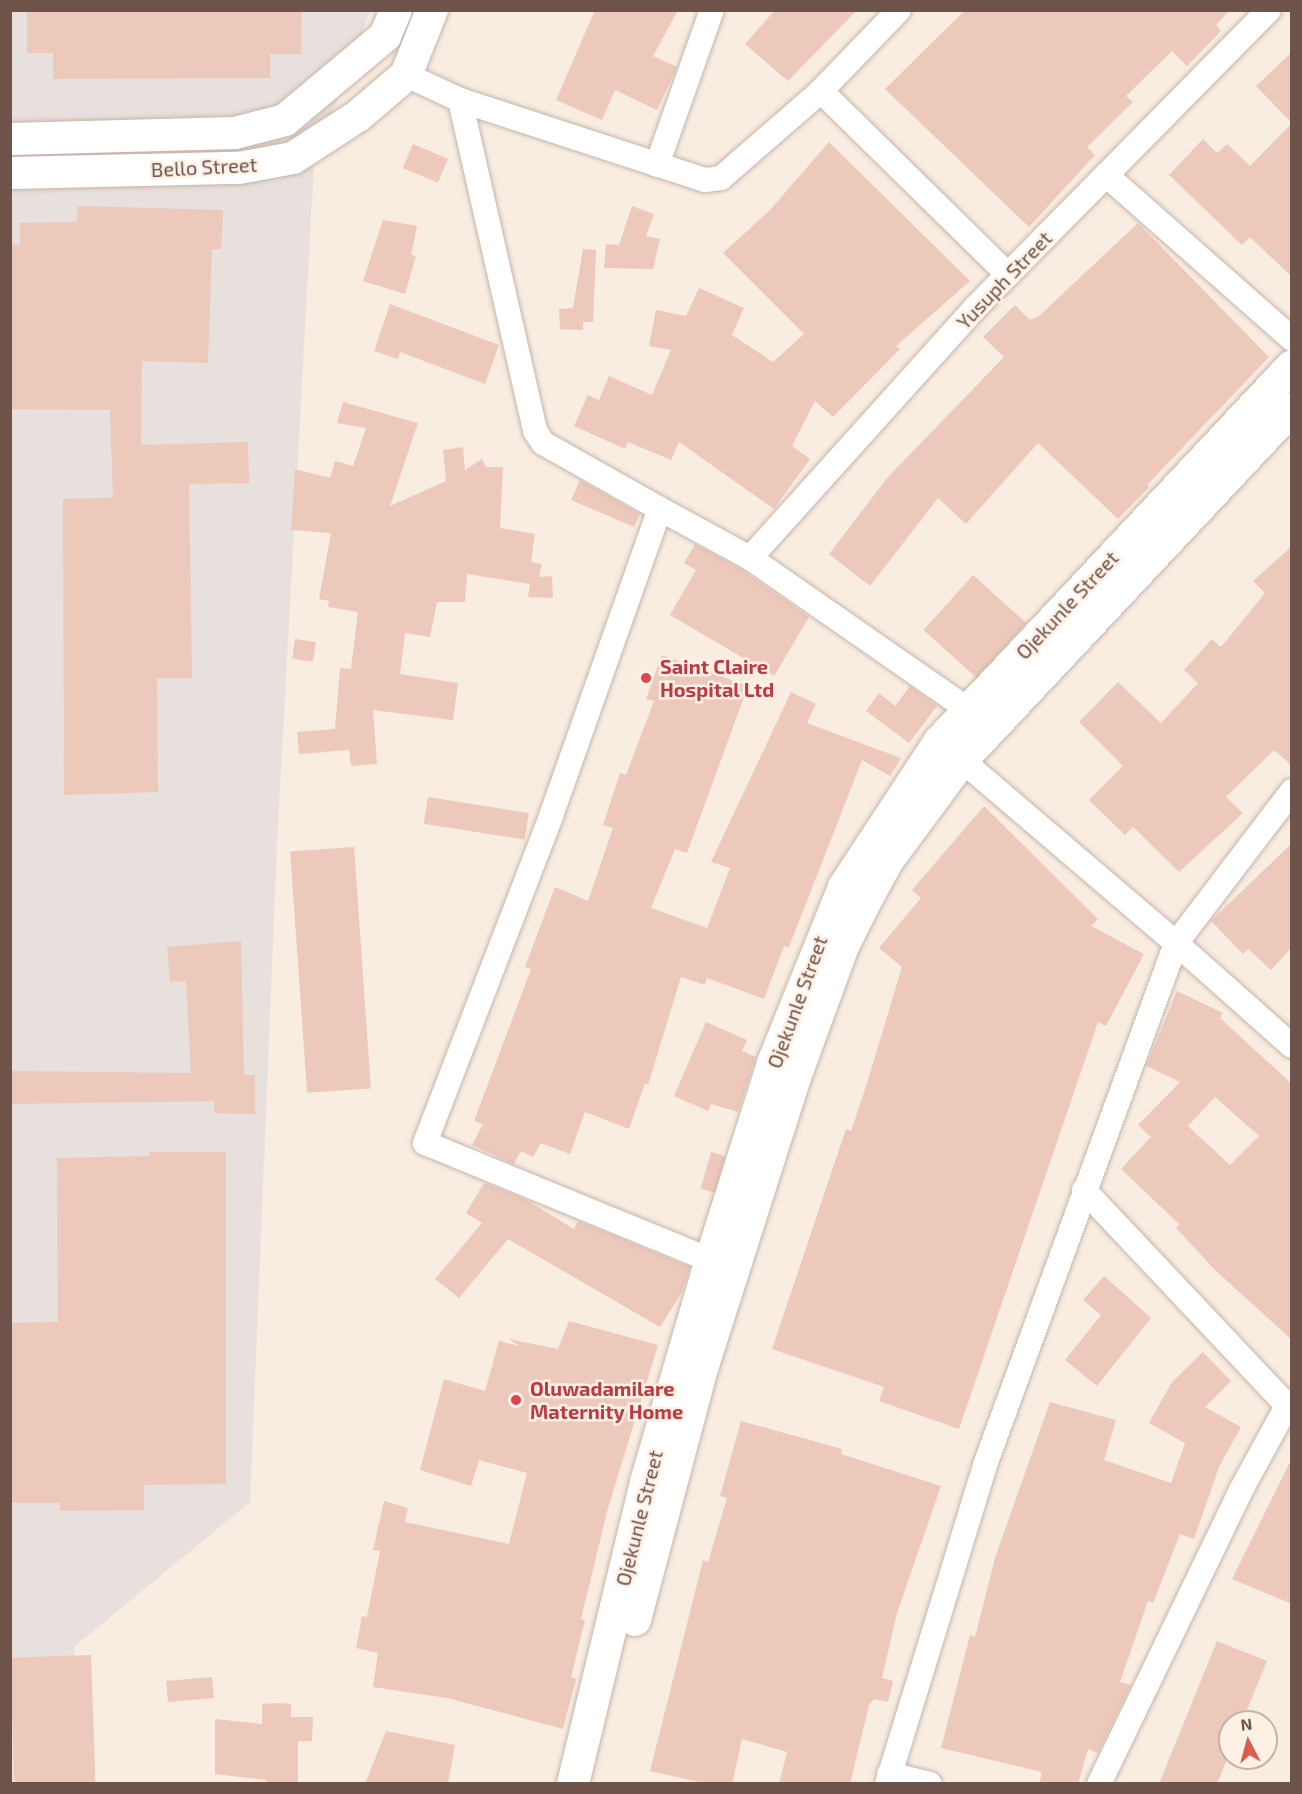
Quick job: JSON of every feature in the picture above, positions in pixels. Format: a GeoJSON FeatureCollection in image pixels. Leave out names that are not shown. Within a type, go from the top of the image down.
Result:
{"type":"FeatureCollection","features":[{"type":"Feature","properties":{"kind":"street"},"geometry":{"type":"LineString","coordinates":[[432,10],[406,75],[460,100],[705,180],[721,178],[737,170],[821,91],[899,10]]}},
{"type":"Feature","properties":{"kind":"street"},"geometry":{"type":"LineString","coordinates":[[657,165],[712,10]]}},
{"type":"Feature","properties":{"kind":"street","name":"Yusuph Street"},"geometry":{"type":"LineString","coordinates":[[750,558],[1008,275],[1269,10]]}},
{"type":"Feature","properties":{"kind":"street","name":"Bello Street"},"geometry":{"type":"LineString","coordinates":[[10,139],[235,133],[285,120],[390,23]]}},
{"type":"Feature","properties":{"kind":"street","name":"Bello Street"},"geometry":{"type":"LineString","coordinates":[[10,173],[239,168],[293,158],[358,116],[406,75]]}},
{"type":"Feature","properties":{"kind":"street"},"geometry":{"type":"LineString","coordinates":[[821,91],[1008,275]]}},
{"type":"Feature","properties":{"kind":"street"},"geometry":{"type":"LineString","coordinates":[[460,100],[536,430],[543,443],[750,558],[981,719]]}},
{"type":"Feature","properties":{"kind":"street"},"geometry":{"type":"LineString","coordinates":[[1106,175],[1292,339]]}},
{"type":"Feature","properties":{"kind":"street","name":"Ojekunle Street"},"geometry":{"type":"LineString","coordinates":[[981,719],[1292,366]]}},
{"type":"Feature","properties":{"kind":"street","name":"Ojekunle Street"},"geometry":{"type":"LineString","coordinates":[[573,1784],[646,1482],[722,1265],[843,946],[888,860],[951,750],[1292,408]]}},
{"type":"Feature","properties":{"kind":"street"},"geometry":{"type":"LineString","coordinates":[[660,508],[551,816],[425,1143],[722,1265]]}},
{"type":"Feature","properties":{"kind":"street"},"geometry":{"type":"LineString","coordinates":[[951,750],[1292,1046]]}},
{"type":"Feature","properties":{"kind":"street"},"geometry":{"type":"LineString","coordinates":[[930,1784],[888,1779],[985,1464],[1084,1190],[1176,944],[1292,791]]}},
{"type":"Feature","properties":{"kind":"street"},"geometry":{"type":"LineString","coordinates":[[1084,1190],[1289,1408],[1241,1490],[1099,1784]]}},
{"type":"Feature","properties":{"kind":"street","name":"Ojekunle Street"},"geometry":{"type":"LineString","coordinates":[[592,1784],[700,1375],[722,1265]]}},
{"type":"Feature","properties":{"kind":"shaded area"},"geometry":{"type":"Polygon","coordinates":[[[11,11],[370,11],[314,162],[277,843],[250,1502],[74,1647],[82,1783],[11,1784],[11,11]]]}},
{"type":"Feature","properties":{"kind":"building"},"geometry":{"type":"Polygon","coordinates":[[[27,10],[302,10],[301,54],[270,54],[270,78],[53,79],[53,53],[27,53],[27,10]]]}},
{"type":"Feature","properties":{"kind":"building"},"geometry":{"type":"Polygon","coordinates":[[[595,10],[678,10],[653,56],[677,67],[657,110],[615,90],[602,120],[556,100],[595,10]]]}},
{"type":"Feature","properties":{"kind":"building"},"geometry":{"type":"Polygon","coordinates":[[[775,10],[857,10],[788,81],[745,44],[775,10]]]}},
{"type":"Feature","properties":{"kind":"building"},"geometry":{"type":"Polygon","coordinates":[[[965,10],[1230,10],[1216,25],[1221,31],[1187,66],[1172,51],[1126,96],[1133,102],[1087,147],[1095,155],[1029,227],[885,89],[965,10]]]}},
{"type":"Feature","properties":{"kind":"building"},"geometry":{"type":"Polygon","coordinates":[[[1292,52],[1292,123],[1256,86],[1292,52]]]}},
{"type":"Feature","properties":{"kind":"building"},"geometry":{"type":"Polygon","coordinates":[[[1292,123],[1292,277],[1250,237],[1242,245],[1169,175],[1203,139],[1217,153],[1227,144],[1250,166],[1292,123]]]}},
{"type":"Feature","properties":{"kind":"building"},"geometry":{"type":"Polygon","coordinates":[[[829,142],[970,281],[896,346],[900,349],[833,417],[815,401],[792,446],[810,459],[774,509],[679,442],[671,460],[628,442],[625,449],[574,426],[588,395],[599,400],[609,376],[652,395],[671,350],[649,346],[656,310],[686,316],[699,288],[744,308],[732,335],[773,362],[804,334],[723,253],[770,210],[829,142]]]}},
{"type":"Feature","properties":{"kind":"building"},"geometry":{"type":"Polygon","coordinates":[[[413,144],[448,159],[438,183],[403,168],[413,144]]]}},
{"type":"Feature","properties":{"kind":"building"},"geometry":{"type":"Polygon","coordinates":[[[78,206],[223,210],[221,249],[212,249],[208,363],[142,361],[141,445],[248,442],[249,483],[189,484],[192,678],[157,678],[158,792],[64,795],[63,499],[113,498],[110,410],[10,409],[10,244],[20,245],[20,223],[77,222],[78,206]]]}},
{"type":"Feature","properties":{"kind":"building"},"geometry":{"type":"Polygon","coordinates":[[[632,206],[654,214],[646,236],[660,239],[653,269],[604,268],[606,244],[619,245],[632,206]]]}},
{"type":"Feature","properties":{"kind":"building"},"geometry":{"type":"Polygon","coordinates":[[[383,220],[417,226],[411,255],[416,256],[405,294],[363,281],[383,220]]]}},
{"type":"Feature","properties":{"kind":"building"},"geometry":{"type":"Polygon","coordinates":[[[1138,223],[1269,357],[1147,485],[1149,487],[1118,519],[1038,443],[966,524],[938,498],[870,586],[829,554],[888,477],[1004,357],[983,337],[1015,305],[1030,320],[1039,316],[1138,223]]]}},
{"type":"Feature","properties":{"kind":"building"},"geometry":{"type":"Polygon","coordinates":[[[583,249],[596,250],[593,322],[583,322],[583,330],[560,329],[559,309],[573,308],[583,249]]]}},
{"type":"Feature","properties":{"kind":"building"},"geometry":{"type":"Polygon","coordinates":[[[390,304],[499,345],[485,384],[400,352],[398,359],[374,351],[390,304]]]}},
{"type":"Feature","properties":{"kind":"building"},"geometry":{"type":"Polygon","coordinates":[[[343,402],[418,423],[390,506],[446,481],[443,450],[463,447],[465,470],[482,459],[486,467],[503,467],[500,528],[535,534],[531,562],[542,564],[539,577],[552,576],[553,598],[528,597],[530,584],[467,574],[465,602],[437,602],[430,637],[405,633],[400,674],[458,683],[453,720],[373,710],[377,764],[351,766],[349,750],[299,754],[297,732],[335,729],[340,668],[351,669],[358,612],[328,607],[329,601],[319,599],[331,533],[291,530],[295,469],[330,478],[335,461],[353,466],[366,428],[337,423],[343,402]]]}},
{"type":"Feature","properties":{"kind":"building"},"geometry":{"type":"Polygon","coordinates":[[[580,480],[640,514],[634,527],[571,500],[580,480]]]}},
{"type":"Feature","properties":{"kind":"building"},"geometry":{"type":"Polygon","coordinates":[[[695,544],[742,570],[809,617],[774,676],[670,615],[696,570],[684,563],[695,544]]]}},
{"type":"Feature","properties":{"kind":"building"},"geometry":{"type":"Polygon","coordinates":[[[1292,546],[1292,766],[1274,750],[1226,797],[1243,813],[1179,872],[1133,827],[1125,835],[1089,800],[1123,766],[1079,722],[1118,682],[1161,723],[1198,683],[1184,670],[1212,639],[1221,647],[1265,593],[1253,581],[1292,546]]]}},
{"type":"Feature","properties":{"kind":"building"},"geometry":{"type":"Polygon","coordinates":[[[973,575],[1027,623],[977,678],[923,630],[973,575]]]}},
{"type":"Feature","properties":{"kind":"building"},"geometry":{"type":"Polygon","coordinates":[[[295,639],[316,642],[313,662],[292,659],[295,639]]]}},
{"type":"Feature","properties":{"kind":"building"},"geometry":{"type":"Polygon","coordinates":[[[662,655],[748,686],[687,853],[675,849],[651,908],[707,928],[730,868],[711,862],[791,692],[816,704],[807,723],[901,758],[890,776],[862,760],[789,947],[784,946],[764,999],[707,978],[705,985],[681,977],[648,1085],[645,1083],[629,1129],[585,1112],[570,1154],[541,1143],[533,1157],[521,1151],[514,1164],[472,1145],[483,1124],[474,1121],[531,969],[525,967],[555,887],[588,901],[613,828],[603,825],[620,773],[626,775],[654,701],[646,699],[662,655]]]}},
{"type":"Feature","properties":{"kind":"building"},"geometry":{"type":"Polygon","coordinates":[[[910,686],[937,706],[909,743],[866,711],[879,693],[895,706],[910,686]]]}},
{"type":"Feature","properties":{"kind":"building"},"geometry":{"type":"Polygon","coordinates":[[[428,797],[529,813],[525,840],[424,824],[428,797]]]}},
{"type":"Feature","properties":{"kind":"building"},"geometry":{"type":"Polygon","coordinates":[[[984,806],[1098,919],[1091,926],[1144,954],[1106,1026],[1098,1022],[959,1429],[879,1401],[884,1387],[772,1349],[846,1129],[851,1131],[902,967],[879,948],[921,898],[912,890],[984,806]]]}},
{"type":"Feature","properties":{"kind":"building"},"geometry":{"type":"Polygon","coordinates":[[[1292,843],[1292,947],[1271,970],[1248,949],[1243,954],[1211,921],[1292,843]]]}},
{"type":"Feature","properties":{"kind":"building"},"geometry":{"type":"Polygon","coordinates":[[[354,847],[371,1088],[307,1093],[290,851],[354,847]]]}},
{"type":"Feature","properties":{"kind":"building"},"geometry":{"type":"Polygon","coordinates":[[[241,941],[244,1075],[255,1075],[255,1114],[214,1113],[214,1101],[10,1104],[10,1071],[191,1073],[186,981],[170,982],[167,947],[241,941]]]}},
{"type":"Feature","properties":{"kind":"building"},"geometry":{"type":"Polygon","coordinates":[[[1177,991],[1223,1013],[1220,1018],[1292,1084],[1292,1340],[1216,1271],[1176,1228],[1179,1224],[1121,1169],[1151,1137],[1138,1125],[1180,1082],[1146,1066],[1177,991]],[[1215,1097],[1188,1126],[1230,1165],[1259,1136],[1215,1097]]]}},
{"type":"Feature","properties":{"kind":"building"},"geometry":{"type":"Polygon","coordinates":[[[706,1022],[747,1040],[742,1051],[756,1057],[738,1112],[711,1104],[708,1111],[674,1096],[706,1022]]]}},
{"type":"Feature","properties":{"kind":"building"},"geometry":{"type":"Polygon","coordinates":[[[149,1152],[226,1152],[226,1484],[144,1485],[144,1510],[60,1511],[60,1503],[10,1503],[10,1323],[58,1322],[57,1158],[149,1156],[149,1152]]]}},
{"type":"Feature","properties":{"kind":"building"},"geometry":{"type":"Polygon","coordinates":[[[711,1152],[725,1156],[715,1193],[701,1189],[711,1152]]]}},
{"type":"Feature","properties":{"kind":"building"},"geometry":{"type":"Polygon","coordinates":[[[484,1183],[525,1199],[574,1229],[578,1221],[690,1267],[682,1292],[660,1327],[508,1239],[459,1298],[435,1279],[482,1223],[466,1213],[484,1183]]]}},
{"type":"Feature","properties":{"kind":"building"},"geometry":{"type":"Polygon","coordinates":[[[1104,1276],[1151,1318],[1097,1386],[1065,1360],[1101,1315],[1083,1300],[1104,1276]]]}},
{"type":"Feature","properties":{"kind":"building"},"geometry":{"type":"Polygon","coordinates":[[[569,1321],[658,1345],[608,1508],[581,1619],[585,1620],[571,1677],[576,1679],[563,1729],[447,1698],[373,1687],[378,1653],[356,1648],[362,1616],[367,1617],[380,1551],[373,1550],[384,1501],[408,1508],[405,1522],[509,1544],[527,1473],[479,1460],[471,1486],[420,1470],[444,1379],[485,1391],[499,1341],[519,1346],[509,1339],[558,1349],[569,1321]]]}},
{"type":"Feature","properties":{"kind":"building"},"geometry":{"type":"Polygon","coordinates":[[[1203,1352],[1231,1381],[1205,1407],[1241,1427],[1219,1467],[1194,1539],[1180,1534],[1153,1603],[1148,1601],[1120,1682],[1131,1685],[1098,1753],[1088,1749],[1078,1784],[1039,1784],[1042,1772],[941,1748],[970,1635],[975,1637],[995,1558],[1050,1402],[1116,1420],[1104,1460],[1171,1483],[1185,1443],[1149,1423],[1172,1382],[1203,1352]]]}},
{"type":"Feature","properties":{"kind":"building"},"geometry":{"type":"Polygon","coordinates":[[[741,1421],[842,1449],[841,1454],[941,1486],[897,1613],[882,1678],[893,1681],[888,1702],[874,1699],[869,1705],[850,1784],[779,1784],[787,1752],[742,1739],[732,1784],[708,1784],[650,1771],[703,1560],[708,1562],[727,1498],[720,1496],[741,1421]]]}},
{"type":"Feature","properties":{"kind":"building"},"geometry":{"type":"Polygon","coordinates":[[[1292,1458],[1292,1604],[1232,1579],[1292,1458]]]}},
{"type":"Feature","properties":{"kind":"building"},"geometry":{"type":"Polygon","coordinates":[[[1217,1641],[1267,1661],[1247,1710],[1218,1710],[1218,1770],[1223,1770],[1217,1784],[1159,1784],[1217,1641]]]}},
{"type":"Feature","properties":{"kind":"building"},"geometry":{"type":"Polygon","coordinates":[[[91,1655],[96,1784],[14,1784],[10,1658],[91,1655]]]}},
{"type":"Feature","properties":{"kind":"building"},"geometry":{"type":"Polygon","coordinates":[[[212,1677],[214,1698],[168,1702],[166,1681],[212,1677]]]}},
{"type":"Feature","properties":{"kind":"building"},"geometry":{"type":"Polygon","coordinates":[[[262,1704],[291,1704],[291,1717],[313,1717],[312,1741],[298,1741],[298,1784],[266,1784],[266,1780],[215,1774],[215,1719],[262,1724],[262,1704]]]}},
{"type":"Feature","properties":{"kind":"building"},"geometry":{"type":"Polygon","coordinates":[[[386,1731],[455,1745],[448,1784],[365,1784],[386,1731]]]}},
{"type":"Feature","properties":{"kind":"place","name":"Saint Claire Hospital Ltd"},"geometry":{"type":"Point","coordinates":[646,678]}},
{"type":"Feature","properties":{"kind":"place","name":"Oluwadamilare Maternity Home"},"geometry":{"type":"Point","coordinates":[516,1400]}}]}
